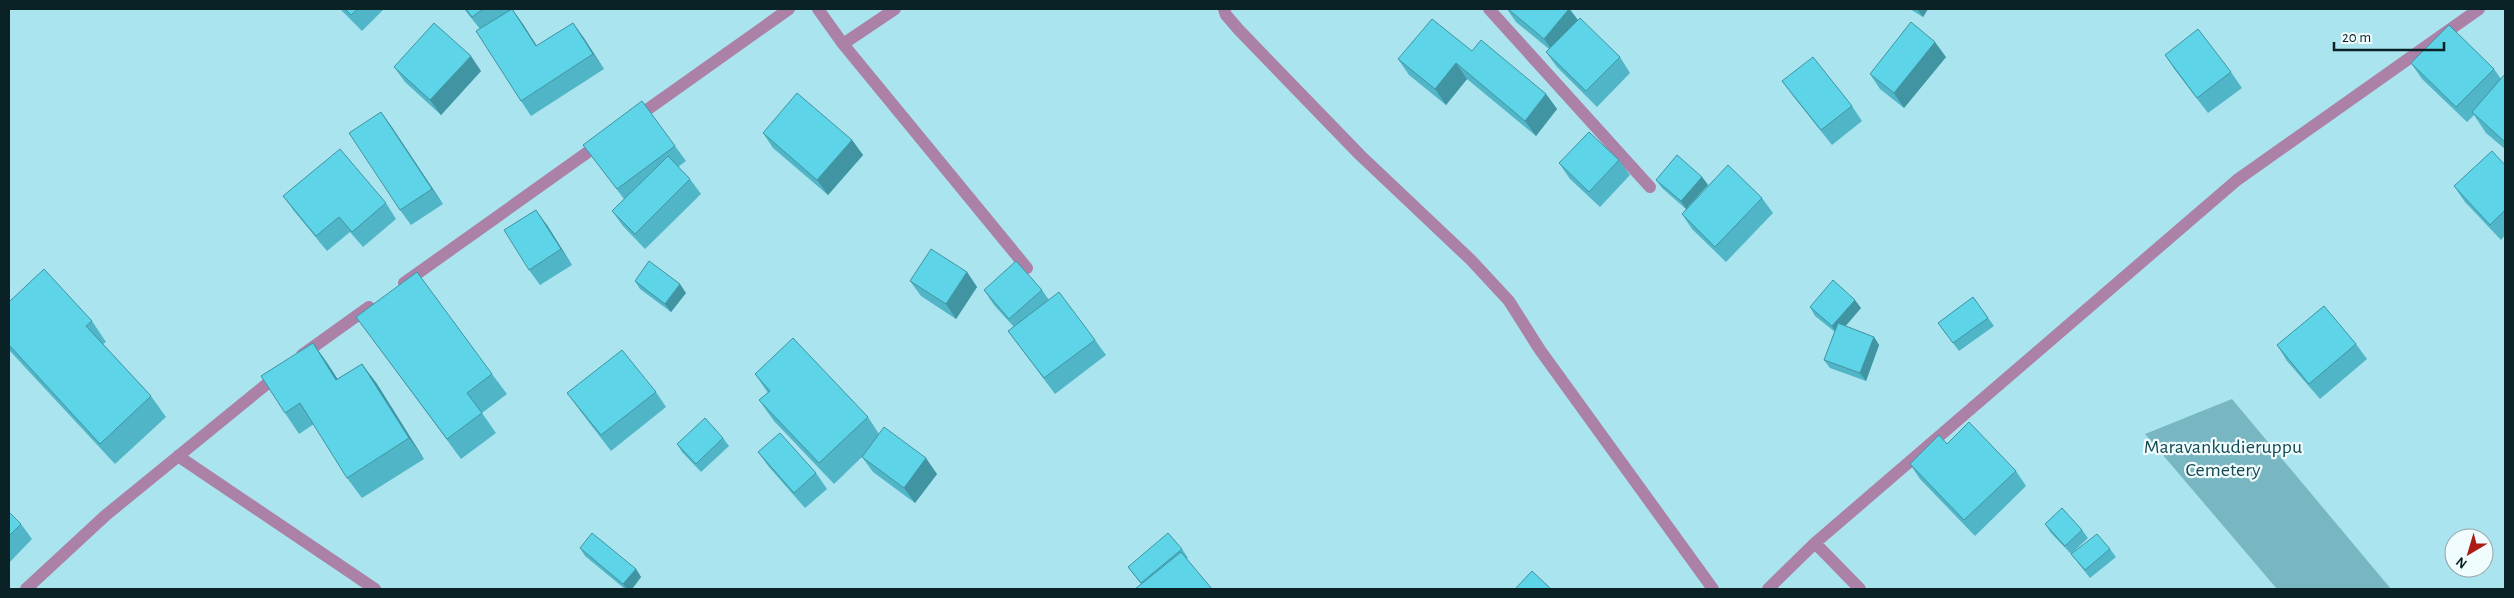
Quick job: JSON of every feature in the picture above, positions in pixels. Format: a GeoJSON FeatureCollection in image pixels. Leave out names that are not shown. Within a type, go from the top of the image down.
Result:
{"type":"FeatureCollection","features":[{"type":"Feature","properties":{"kind":"street"},"geometry":{"type":"LineString","coordinates":[[396,289],[789,9]]}},
{"type":"Feature","properties":{"kind":"street"},"geometry":{"type":"LineString","coordinates":[[818,9],[843,44],[1027,268]]}},
{"type":"Feature","properties":{"kind":"street"},"geometry":{"type":"LineString","coordinates":[[843,44],[894,9]]}},
{"type":"Feature","properties":{"kind":"street"},"geometry":{"type":"LineString","coordinates":[[1224,9],[1226,15],[1239,30],[1353,148],[1471,260],[1509,301],[1540,350],[1713,589]]}},
{"type":"Feature","properties":{"kind":"street"},"geometry":{"type":"LineString","coordinates":[[1489,9],[1650,187]]}},
{"type":"Feature","properties":{"kind":"street"},"geometry":{"type":"LineString","coordinates":[[1768,589],[1815,544],[2237,180],[2479,9]]}},
{"type":"Feature","properties":{"kind":"street"},"geometry":{"type":"LineString","coordinates":[[26,589],[106,515],[178,456],[300,357],[380,300]]}},
{"type":"Feature","properties":{"kind":"street"},"geometry":{"type":"LineString","coordinates":[[178,456],[375,589]]}},
{"type":"Feature","properties":{"kind":"street"},"geometry":{"type":"LineString","coordinates":[[1815,544],[1860,589]]}},
{"type":"Feature","properties":{"kind":"green space","name":"Maravankudieruppu Cemetery"},"geometry":{"type":"Polygon","coordinates":[[[2232,399],[2391,589],[2277,589],[2145,434],[2232,399]]]}},
{"type":"Feature","properties":{"kind":"building"},"geometry":{"type":"Polygon","coordinates":[[[345,9],[358,9],[351,15],[345,9]]]}},
{"type":"Feature","properties":{"kind":"building"},"geometry":{"type":"Polygon","coordinates":[[[466,9],[483,9],[472,17],[466,9]]]}},
{"type":"Feature","properties":{"kind":"building"},"geometry":{"type":"Polygon","coordinates":[[[512,9],[536,46],[573,23],[593,54],[521,101],[476,31],[512,9]]]}},
{"type":"Feature","properties":{"kind":"building"},"geometry":{"type":"Polygon","coordinates":[[[1508,9],[1569,9],[1544,39],[1508,9]]]}},
{"type":"Feature","properties":{"kind":"building"},"geometry":{"type":"Polygon","coordinates":[[[1580,18],[1620,57],[1586,91],[1546,52],[1580,18]]]}},
{"type":"Feature","properties":{"kind":"building"},"geometry":{"type":"Polygon","coordinates":[[[1432,19],[1472,51],[1481,40],[1546,94],[1525,121],[1456,63],[1435,89],[1398,59],[1432,19]]]}},
{"type":"Feature","properties":{"kind":"building"},"geometry":{"type":"Polygon","coordinates":[[[1911,22],[1935,42],[1894,93],[1870,74],[1911,22]]]}},
{"type":"Feature","properties":{"kind":"building"},"geometry":{"type":"Polygon","coordinates":[[[434,23],[471,56],[430,100],[394,67],[434,23]]]}},
{"type":"Feature","properties":{"kind":"building"},"geometry":{"type":"Polygon","coordinates":[[[2449,25],[2494,69],[2456,107],[2411,63],[2449,25]]]}},
{"type":"Feature","properties":{"kind":"building"},"geometry":{"type":"Polygon","coordinates":[[[2198,29],[2231,72],[2197,98],[2165,55],[2198,29]]]}},
{"type":"Feature","properties":{"kind":"building"},"geometry":{"type":"Polygon","coordinates":[[[1813,57],[1852,106],[1821,130],[1782,81],[1813,57]]]}},
{"type":"Feature","properties":{"kind":"building"},"geometry":{"type":"Polygon","coordinates":[[[2505,74],[2505,142],[2472,112],[2505,74]]]}},
{"type":"Feature","properties":{"kind":"building"},"geometry":{"type":"Polygon","coordinates":[[[797,93],[852,140],[817,180],[763,133],[797,93]]]}},
{"type":"Feature","properties":{"kind":"building"},"geometry":{"type":"Polygon","coordinates":[[[642,101],[675,146],[617,189],[583,145],[642,101]]]}},
{"type":"Feature","properties":{"kind":"building"},"geometry":{"type":"Polygon","coordinates":[[[381,112],[432,189],[400,210],[349,133],[381,112]]]}},
{"type":"Feature","properties":{"kind":"building"},"geometry":{"type":"Polygon","coordinates":[[[1589,132],[1619,160],[1589,192],[1559,163],[1589,132]]]}},
{"type":"Feature","properties":{"kind":"building"},"geometry":{"type":"Polygon","coordinates":[[[340,149],[386,203],[352,232],[339,217],[316,236],[283,196],[340,149]]]}},
{"type":"Feature","properties":{"kind":"building"},"geometry":{"type":"Polygon","coordinates":[[[2492,151],[2505,165],[2505,210],[2490,225],[2454,186],[2492,151]]]}},
{"type":"Feature","properties":{"kind":"building"},"geometry":{"type":"Polygon","coordinates":[[[1677,155],[1702,177],[1681,201],[1656,180],[1677,155]]]}},
{"type":"Feature","properties":{"kind":"building"},"geometry":{"type":"Polygon","coordinates":[[[668,156],[690,179],[635,234],[612,211],[668,156]]]}},
{"type":"Feature","properties":{"kind":"building"},"geometry":{"type":"Polygon","coordinates":[[[1728,165],[1762,198],[1715,247],[1682,214],[1728,165]]]}},
{"type":"Feature","properties":{"kind":"building"},"geometry":{"type":"Polygon","coordinates":[[[536,210],[561,249],[529,270],[504,230],[536,210]]]}},
{"type":"Feature","properties":{"kind":"building"},"geometry":{"type":"Polygon","coordinates":[[[931,249],[967,272],[946,304],[910,281],[931,249]]]}},
{"type":"Feature","properties":{"kind":"building"},"geometry":{"type":"Polygon","coordinates":[[[649,261],[680,284],[665,304],[635,281],[649,261]]]}},
{"type":"Feature","properties":{"kind":"building"},"geometry":{"type":"Polygon","coordinates":[[[1016,261],[1042,290],[1009,319],[984,290],[1016,261]]]}},
{"type":"Feature","properties":{"kind":"building"},"geometry":{"type":"Polygon","coordinates":[[[44,269],[92,321],[86,326],[151,396],[100,444],[9,345],[9,302],[44,269]]]}},
{"type":"Feature","properties":{"kind":"building"},"geometry":{"type":"Polygon","coordinates":[[[417,272],[492,374],[467,393],[482,413],[447,439],[356,317],[417,272]]]}},
{"type":"Feature","properties":{"kind":"building"},"geometry":{"type":"Polygon","coordinates":[[[1833,280],[1855,300],[1832,326],[1810,307],[1833,280]]]}},
{"type":"Feature","properties":{"kind":"building"},"geometry":{"type":"Polygon","coordinates":[[[1059,292],[1095,340],[1044,378],[1008,331],[1059,292]]]}},
{"type":"Feature","properties":{"kind":"building"},"geometry":{"type":"Polygon","coordinates":[[[1973,297],[1988,318],[1953,343],[1938,323],[1973,297]]]}},
{"type":"Feature","properties":{"kind":"building"},"geometry":{"type":"Polygon","coordinates":[[[2324,306],[2356,344],[2309,384],[2277,345],[2324,306]]]}},
{"type":"Feature","properties":{"kind":"building"},"geometry":{"type":"Polygon","coordinates":[[[1838,323],[1874,337],[1860,373],[1824,360],[1838,323]]]}},
{"type":"Feature","properties":{"kind":"building"},"geometry":{"type":"Polygon","coordinates":[[[793,338],[868,417],[819,463],[759,400],[770,391],[755,374],[793,338]]]}},
{"type":"Feature","properties":{"kind":"building"},"geometry":{"type":"Polygon","coordinates":[[[313,343],[336,380],[362,364],[409,438],[347,478],[300,403],[285,413],[261,376],[313,343]]]}},
{"type":"Feature","properties":{"kind":"building"},"geometry":{"type":"Polygon","coordinates":[[[622,350],[656,392],[601,435],[567,393],[622,350]]]}},
{"type":"Feature","properties":{"kind":"building"},"geometry":{"type":"Polygon","coordinates":[[[705,418],[723,438],[696,464],[677,444],[705,418]]]}},
{"type":"Feature","properties":{"kind":"building"},"geometry":{"type":"Polygon","coordinates":[[[1969,422],[2016,471],[1964,520],[1910,464],[1939,435],[1947,444],[1969,422]]]}},
{"type":"Feature","properties":{"kind":"building"},"geometry":{"type":"Polygon","coordinates":[[[884,427],[926,458],[904,488],[862,457],[884,427]]]}},
{"type":"Feature","properties":{"kind":"building"},"geometry":{"type":"Polygon","coordinates":[[[780,433],[816,473],[794,493],[758,452],[780,433]]]}},
{"type":"Feature","properties":{"kind":"building"},"geometry":{"type":"Polygon","coordinates":[[[2062,508],[2082,530],[2065,546],[2045,524],[2062,508]]]}},
{"type":"Feature","properties":{"kind":"building"},"geometry":{"type":"Polygon","coordinates":[[[9,512],[21,524],[9,536],[9,512]]]}},
{"type":"Feature","properties":{"kind":"building"},"geometry":{"type":"Polygon","coordinates":[[[592,533],[636,569],[623,584],[580,548],[592,533]]]}},
{"type":"Feature","properties":{"kind":"building"},"geometry":{"type":"Polygon","coordinates":[[[1168,533],[1182,549],[1141,583],[1128,567],[1168,533]]]}},
{"type":"Feature","properties":{"kind":"building"},"geometry":{"type":"Polygon","coordinates":[[[2097,534],[2110,549],[2085,570],[2071,554],[2097,534]]]}},
{"type":"Feature","properties":{"kind":"building"},"geometry":{"type":"Polygon","coordinates":[[[1181,552],[1212,589],[1135,589],[1181,552]]]}},
{"type":"Feature","properties":{"kind":"building"},"geometry":{"type":"Polygon","coordinates":[[[1532,571],[1551,589],[1515,589],[1532,571]]]}}]}
